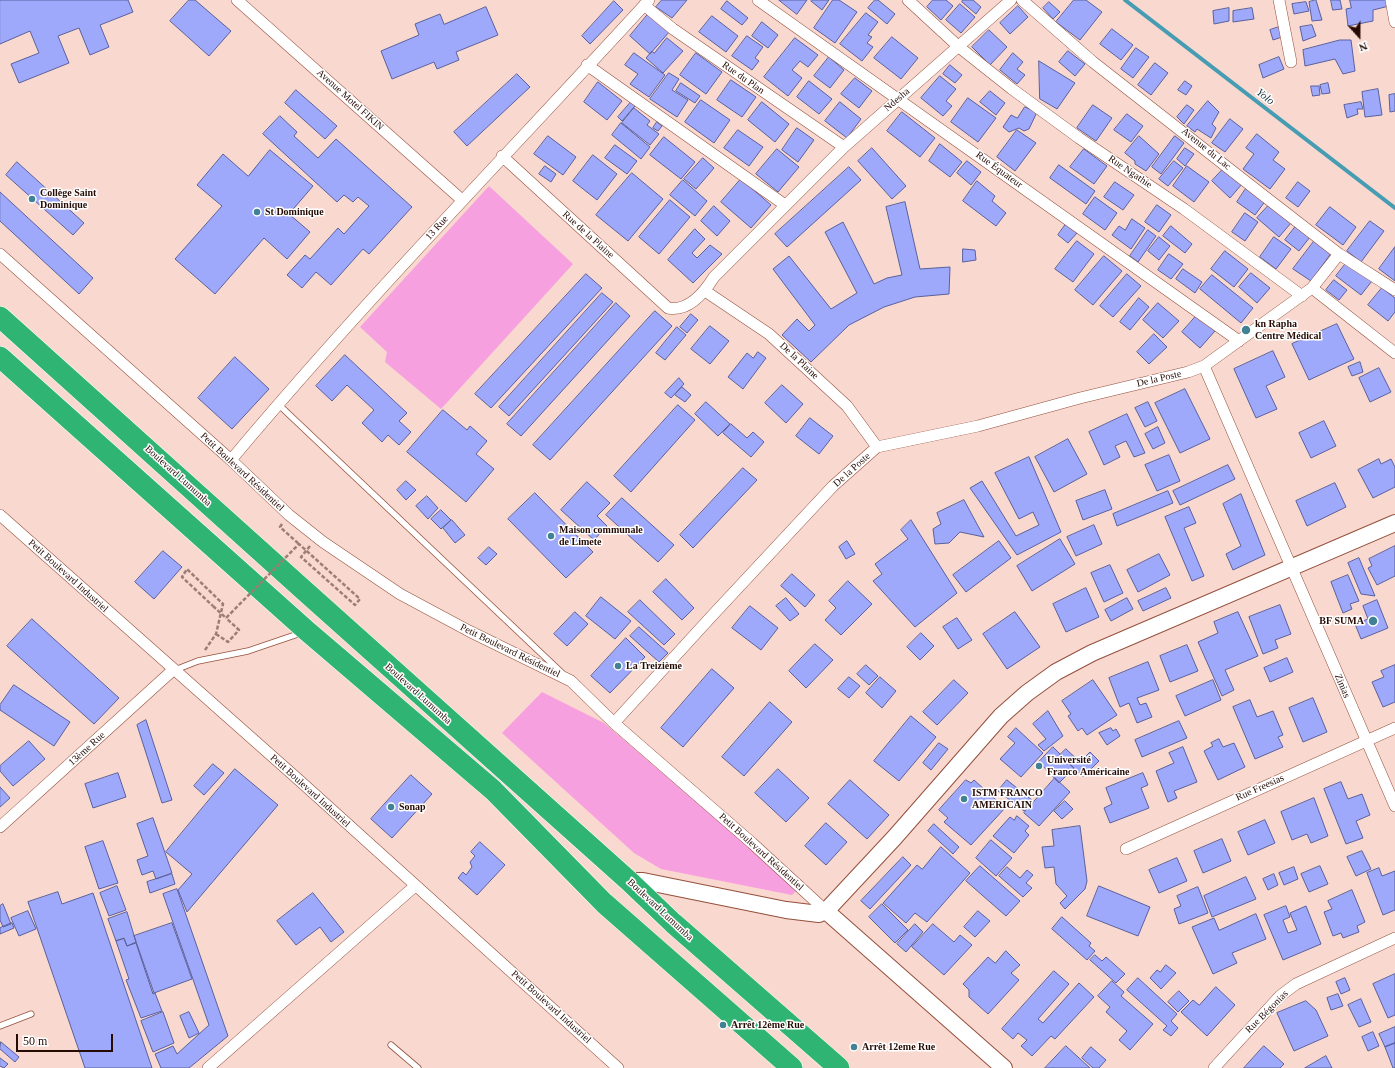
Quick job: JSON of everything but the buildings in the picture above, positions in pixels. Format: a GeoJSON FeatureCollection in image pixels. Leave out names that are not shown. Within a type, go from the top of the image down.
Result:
{"type":"FeatureCollection","features":[{"type":"Feature","properties":{"kind":"highway","name":"Boulevard Lumumba"},"geometry":{"type":"LineString","coordinates":[[0,317],[629,881],[673,923],[838,1068]]}},
{"type":"Feature","properties":{"kind":"highway"},"geometry":{"type":"LineString","coordinates":[[0,357],[307,631],[493,790],[604,903],[792,1068]]}},
{"type":"Feature","properties":{"kind":"street","name":"Avenue Motel FIKIN"},"geometry":{"type":"LineString","coordinates":[[237,0],[462,200]]}},
{"type":"Feature","properties":{"kind":"street","name":"Rue Équateur"},"geometry":{"type":"LineString","coordinates":[[758,0],[899,98],[1239,341]]}},
{"type":"Feature","properties":{"kind":"street","name":"Rue Ngathie"},"geometry":{"type":"LineString","coordinates":[[908,0],[959,47],[1018,94],[1079,138],[1184,209],[1302,296]]}},
{"type":"Feature","properties":{"kind":"street","name":"Ndesha"},"geometry":{"type":"LineString","coordinates":[[676,309],[686,306],[705,291],[714,276],[844,147],[1011,0]]}},
{"type":"Feature","properties":{"kind":"street","name":"Avenue du Lac"},"geometry":{"type":"LineString","coordinates":[[1022,0],[1094,62],[1339,254],[1395,290]]}},
{"type":"Feature","properties":{"kind":"street"},"geometry":{"type":"LineString","coordinates":[[1279,0],[1291,62]]}},
{"type":"Feature","properties":{"kind":"street"},"geometry":{"type":"LineString","coordinates":[[1391,0],[1395,22]]}},
{"type":"Feature","properties":{"kind":"street","name":"13 Rue"},"geometry":{"type":"LineString","coordinates":[[231,460],[278,404],[462,200],[646,2]]}},
{"type":"Feature","properties":{"kind":"street","name":"Rue du Plan"},"geometry":{"type":"LineString","coordinates":[[646,2],[680,33],[844,147]]}},
{"type":"Feature","properties":{"kind":"street"},"geometry":{"type":"LineString","coordinates":[[587,65],[785,205]]}},
{"type":"Feature","properties":{"kind":"street","name":"Rue de la Plaine"},"geometry":{"type":"LineString","coordinates":[[502,156],[668,308],[676,309]]}},
{"type":"Feature","properties":{"kind":"street","name":"Petit Boulevard Résidentiel"},"geometry":{"type":"LineString","coordinates":[[0,254],[231,460],[288,515],[317,538],[400,594],[468,631],[571,681],[614,723],[752,843],[826,911],[1004,1068]]}},
{"type":"Feature","properties":{"kind":"street","name":"De la Poste"},"geometry":{"type":"LineString","coordinates":[[614,723],[833,486],[877,448],[978,426],[1080,398],[1188,372],[1204,366],[1312,288],[1339,254]]}},
{"type":"Feature","properties":{"kind":"street"},"geometry":{"type":"LineString","coordinates":[[1312,288],[1395,353]]}},
{"type":"Feature","properties":{"kind":"street","name":"De la Plaine"},"geometry":{"type":"LineString","coordinates":[[705,291],[769,334],[847,406],[877,448]]}},
{"type":"Feature","properties":{"kind":"street"},"geometry":{"type":"LineString","coordinates":[[1204,366],[1291,566]]}},
{"type":"Feature","properties":{"kind":"street","name":"Petit Boulevard Industriel"},"geometry":{"type":"LineString","coordinates":[[0,515],[300,781],[618,1068]]}},
{"type":"Feature","properties":{"kind":"street"},"geometry":{"type":"LineString","coordinates":[[629,881],[650,883],[798,912],[819,914],[826,911],[895,837],[1000,716],[1027,693],[1056,672],[1092,653],[1291,566],[1395,523]]}},
{"type":"Feature","properties":{"kind":"street","name":"Zinias"},"geometry":{"type":"LineString","coordinates":[[1291,566],[1395,806]]}},
{"type":"Feature","properties":{"kind":"street","name":"13ème Rue"},"geometry":{"type":"LineString","coordinates":[[0,827],[174,670]]}},
{"type":"Feature","properties":{"kind":"street","name":"Rue Freesias"},"geometry":{"type":"LineString","coordinates":[[1126,849],[1395,728]]}},
{"type":"Feature","properties":{"kind":"street"},"geometry":{"type":"LineString","coordinates":[[208,1068],[415,886]]}},
{"type":"Feature","properties":{"kind":"street","name":"Rue Bégonias"},"geometry":{"type":"LineString","coordinates":[[1214,1068],[1280,996],[1296,984],[1395,938]]}},
{"type":"Feature","properties":{"kind":"lane"},"geometry":{"type":"LineString","coordinates":[[278,404],[571,681]]}},
{"type":"Feature","properties":{"kind":"lane"},"geometry":{"type":"LineString","coordinates":[[174,670],[198,661],[248,651],[307,631]]}},
{"type":"Feature","properties":{"kind":"lane"},"geometry":{"type":"LineString","coordinates":[[0,1026],[30,1014]]}},
{"type":"Feature","properties":{"kind":"lane"},"geometry":{"type":"LineString","coordinates":[[391,1045],[418,1068]]}},
{"type":"Feature","properties":{"kind":"path"},"geometry":{"type":"LineString","coordinates":[[280,527],[299,544],[310,554],[360,599],[355,605],[301,557],[317,538]]}},
{"type":"Feature","properties":{"kind":"path"},"geometry":{"type":"LineString","coordinates":[[226,618],[299,544]]}},
{"type":"Feature","properties":{"kind":"path"},"geometry":{"type":"LineString","coordinates":[[198,661],[216,634],[223,604],[187,569],[182,577],[213,606],[226,618],[239,630],[228,642],[216,634]]}},
{"type":"Feature","properties":{"kind":"shaded area"},"geometry":{"type":"Polygon","coordinates":[[[489,186],[573,264],[441,409],[385,362],[387,352],[360,327],[489,186]]]}},
{"type":"Feature","properties":{"kind":"shaded area"},"geometry":{"type":"Polygon","coordinates":[[[542,692],[604,723],[798,889],[792,895],[661,869],[634,853],[502,733],[542,692]]]}},
{"type":"Feature","properties":{"kind":"waterway","name":"Yolo"},"geometry":{"type":"LineString","coordinates":[[1125,0],[1395,208]]}},
{"type":"Feature","properties":{"kind":"place","name":"Collège Saint Dominique"},"geometry":{"type":"Point","coordinates":[32,199]}},
{"type":"Feature","properties":{"kind":"place","name":"St Dominique"},"geometry":{"type":"Point","coordinates":[257,212]}},
{"type":"Feature","properties":{"kind":"place","name":"kn Rapha Centre Médical"},"geometry":{"type":"Point","coordinates":[1246,330]}},
{"type":"Feature","properties":{"kind":"place","name":"Maison communale de Limete"},"geometry":{"type":"Point","coordinates":[551,536]}},
{"type":"Feature","properties":{"kind":"place","name":"BF SUMA"},"geometry":{"type":"Point","coordinates":[1373,621]}},
{"type":"Feature","properties":{"kind":"place","name":"La Treizième"},"geometry":{"type":"Point","coordinates":[618,666]}},
{"type":"Feature","properties":{"kind":"place","name":"Université Franco Américaine"},"geometry":{"type":"Point","coordinates":[1039,766]}},
{"type":"Feature","properties":{"kind":"place","name":"ISTM FRANCO AMERICAIN"},"geometry":{"type":"Point","coordinates":[964,799]}},
{"type":"Feature","properties":{"kind":"place","name":"Sonap"},"geometry":{"type":"Point","coordinates":[391,807]}},
{"type":"Feature","properties":{"kind":"place","name":"Arrêt 12ème Rue"},"geometry":{"type":"Point","coordinates":[723,1025]}},
{"type":"Feature","properties":{"kind":"place","name":"Arrêt 12eme Rue"},"geometry":{"type":"Point","coordinates":[854,1047]}}]}
